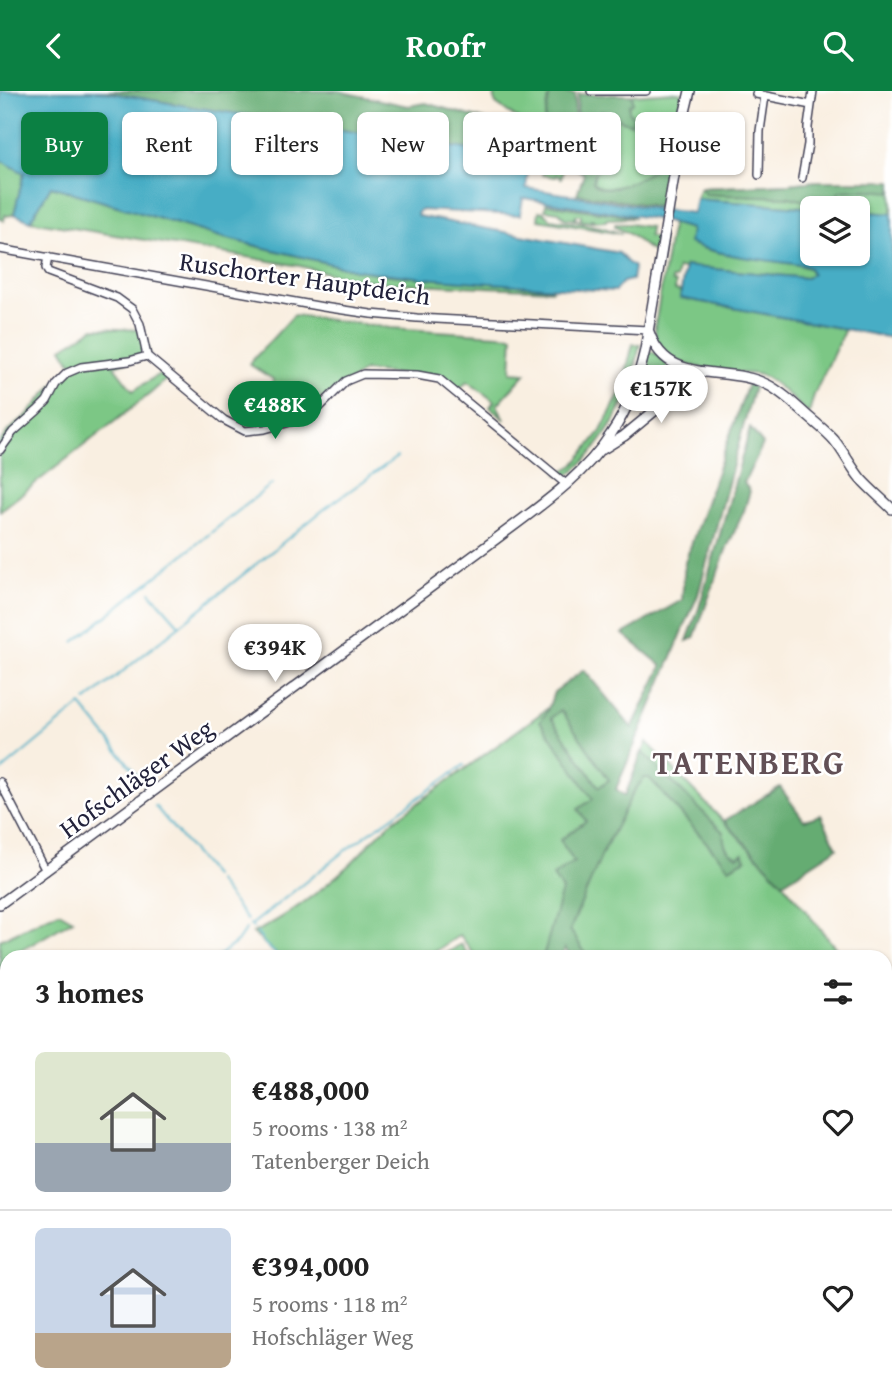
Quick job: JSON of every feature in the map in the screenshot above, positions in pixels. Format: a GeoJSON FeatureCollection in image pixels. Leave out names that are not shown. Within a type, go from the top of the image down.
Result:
{"type":"FeatureCollection","features":[{"type":"Feature","properties":{"kind":"street"},"geometry":{"type":"LineString","coordinates":[[591,91],[646,91]]}},
{"type":"Feature","properties":{"kind":"street"},"geometry":{"type":"LineString","coordinates":[[598,451],[611,435],[632,395],[645,350],[690,91]]}},
{"type":"Feature","properties":{"kind":"street"},"geometry":{"type":"LineString","coordinates":[[757,91],[756,94],[811,105]]}},
{"type":"Feature","properties":{"kind":"street"},"geometry":{"type":"LineString","coordinates":[[802,178],[813,91]]}},
{"type":"Feature","properties":{"kind":"street"},"geometry":{"type":"LineString","coordinates":[[759,174],[760,131],[765,96]]}},
{"type":"Feature","properties":{"kind":"street","name":"Ruschorter Hauptdeich"},"geometry":{"type":"LineString","coordinates":[[0,249],[371,314],[648,330]]}},
{"type":"Feature","properties":{"kind":"street"},"geometry":{"type":"LineString","coordinates":[[48,257],[48,272],[117,298],[132,309],[141,324],[146,356],[224,420],[245,431],[265,429],[301,419],[318,409],[346,381],[363,375],[417,375],[439,379],[566,484]]}},
{"type":"Feature","properties":{"kind":"street"},"geometry":{"type":"LineString","coordinates":[[648,330],[653,344],[666,359],[681,367],[758,381],[780,393],[833,439],[863,481],[892,509]]}},
{"type":"Feature","properties":{"kind":"street"},"geometry":{"type":"LineString","coordinates":[[0,450],[13,432],[47,401],[56,384],[67,373],[81,367],[146,356]]}},
{"type":"Feature","properties":{"kind":"street"},"geometry":{"type":"LineString","coordinates":[[598,451],[624,436],[692,380],[699,371]]}},
{"type":"Feature","properties":{"kind":"street","name":"Hofschläger Weg"},"geometry":{"type":"LineString","coordinates":[[0,904],[481,551],[566,484],[598,451]]}},
{"type":"Feature","properties":{"kind":"street"},"geometry":{"type":"LineString","coordinates":[[0,782],[46,871]]}},
{"type":"Feature","properties":{"kind":"green space"},"geometry":{"type":"Polygon","coordinates":[[[0,91],[21,163],[21,175],[24,175],[14,214],[5,215],[4,221],[0,219],[0,91]]]}},
{"type":"Feature","properties":{"kind":"green space"},"geometry":{"type":"Polygon","coordinates":[[[100,91],[338,91],[408,106],[426,103],[463,114],[463,149],[449,147],[449,112],[357,112],[357,132],[343,130],[343,112],[231,113],[100,91]]]}},
{"type":"Feature","properties":{"kind":"green space"},"geometry":{"type":"Polygon","coordinates":[[[496,91],[550,92],[546,112],[508,112],[496,104],[496,91]]]}},
{"type":"Feature","properties":{"kind":"green space"},"geometry":{"type":"Polygon","coordinates":[[[550,92],[575,94],[574,112],[546,112],[550,92]]]}},
{"type":"Feature","properties":{"kind":"green space"},"geometry":{"type":"Polygon","coordinates":[[[683,93],[679,112],[635,112],[635,175],[645,175],[616,187],[599,186],[593,182],[595,175],[621,175],[621,120],[624,122],[629,105],[633,102],[632,95],[683,93]]]}},
{"type":"Feature","properties":{"kind":"green space"},"geometry":{"type":"Polygon","coordinates":[[[578,94],[632,95],[633,102],[629,105],[629,111],[634,118],[631,124],[621,120],[621,112],[577,112],[578,94]]]}},
{"type":"Feature","properties":{"kind":"green space"},"geometry":{"type":"Polygon","coordinates":[[[584,175],[595,175],[593,182],[607,188],[626,184],[645,175],[667,175],[661,207],[577,194],[584,175]]]}},
{"type":"Feature","properties":{"kind":"green space"},"geometry":{"type":"Polygon","coordinates":[[[817,181],[892,181],[892,214],[870,212],[870,196],[800,196],[800,207],[696,199],[700,188],[817,181]]]}},
{"type":"Feature","properties":{"kind":"green space"},"geometry":{"type":"Polygon","coordinates":[[[817,181],[892,181],[892,192],[840,191],[837,196],[800,196],[800,200],[705,194],[700,188],[817,181]]]}},
{"type":"Feature","properties":{"kind":"green space"},"geometry":{"type":"Polygon","coordinates":[[[51,186],[224,238],[356,270],[553,290],[391,283],[343,277],[300,266],[30,221],[51,186]]]}},
{"type":"Feature","properties":{"kind":"green space"},"geometry":{"type":"Polygon","coordinates":[[[546,204],[633,218],[592,222],[594,220],[591,219],[591,222],[579,220],[581,215],[576,215],[577,220],[564,218],[559,212],[545,210],[546,204]]]}},
{"type":"Feature","properties":{"kind":"green space"},"geometry":{"type":"Polygon","coordinates":[[[539,211],[551,219],[601,227],[622,234],[538,220],[539,211]]]}},
{"type":"Feature","properties":{"kind":"green space"},"geometry":{"type":"Polygon","coordinates":[[[672,223],[691,229],[702,248],[809,268],[812,274],[806,278],[685,266],[684,269],[678,268],[676,279],[672,279],[672,282],[676,283],[675,290],[681,291],[680,298],[845,329],[814,395],[809,414],[781,388],[763,376],[700,368],[674,359],[664,351],[657,340],[655,326],[672,223]]]}},
{"type":"Feature","properties":{"kind":"green space"},"geometry":{"type":"Polygon","coordinates":[[[615,224],[650,227],[649,237],[656,238],[654,253],[628,233],[615,227],[615,224]]]}},
{"type":"Feature","properties":{"kind":"green space"},"geometry":{"type":"Polygon","coordinates":[[[294,315],[391,328],[513,336],[511,372],[526,373],[497,405],[505,420],[490,407],[494,401],[467,381],[458,392],[440,378],[364,371],[302,415],[273,425],[243,428],[240,425],[274,380],[249,364],[294,315]]]}},
{"type":"Feature","properties":{"kind":"green space"},"geometry":{"type":"Polygon","coordinates":[[[94,328],[143,330],[150,354],[114,366],[133,391],[161,373],[168,378],[0,511],[0,442],[65,372],[74,368],[62,348],[94,328]]]}},
{"type":"Feature","properties":{"kind":"green space"},"geometry":{"type":"Polygon","coordinates":[[[633,344],[640,345],[628,393],[617,415],[603,438],[577,468],[567,476],[558,474],[574,465],[601,431],[621,391],[633,344]]]}},
{"type":"Feature","properties":{"kind":"green space"},"geometry":{"type":"Polygon","coordinates":[[[649,351],[668,365],[667,378],[679,386],[663,400],[661,397],[650,410],[642,405],[636,413],[630,412],[644,374],[648,374],[651,368],[646,367],[649,351]]]}},
{"type":"Feature","properties":{"kind":"green space"},"geometry":{"type":"Polygon","coordinates":[[[748,384],[754,387],[698,595],[616,789],[625,796],[642,752],[723,832],[728,850],[738,856],[743,853],[746,859],[729,868],[652,781],[644,778],[633,793],[603,852],[570,930],[583,950],[545,950],[562,890],[553,876],[574,862],[560,840],[586,821],[578,809],[593,799],[540,721],[547,712],[554,692],[584,670],[632,728],[662,666],[623,634],[682,600],[685,562],[748,384]],[[561,710],[551,718],[599,787],[609,780],[561,710]]]}},
{"type":"Feature","properties":{"kind":"green space"},"geometry":{"type":"Polygon","coordinates":[[[750,428],[763,444],[744,483],[750,491],[694,638],[687,641],[699,608],[750,428]]]}},
{"type":"Feature","properties":{"kind":"green space"},"geometry":{"type":"Polygon","coordinates":[[[558,701],[617,787],[545,950],[471,950],[460,935],[438,950],[271,950],[253,933],[279,919],[316,893],[392,822],[558,701]]]}},
{"type":"Feature","properties":{"kind":"green space"},"geometry":{"type":"Polygon","coordinates":[[[647,742],[783,883],[837,950],[583,950],[570,930],[647,742]]]}},
{"type":"Feature","properties":{"kind":"green space"},"geometry":{"type":"Polygon","coordinates":[[[780,787],[804,820],[821,815],[837,848],[783,883],[724,821],[780,787]]]}},
{"type":"Feature","properties":{"kind":"green space"},"geometry":{"type":"Polygon","coordinates":[[[59,912],[73,920],[22,950],[0,950],[0,940],[59,912]]]}},
{"type":"Feature","properties":{"kind":"green space"},"geometry":{"type":"Polygon","coordinates":[[[461,944],[465,950],[452,950],[461,944]]]}},
{"type":"Feature","properties":{"kind":"water"},"geometry":{"type":"Polygon","coordinates":[[[0,91],[100,91],[231,113],[231,175],[343,175],[343,130],[357,132],[357,175],[449,175],[449,147],[463,149],[463,175],[528,175],[526,188],[693,213],[696,199],[800,207],[800,265],[703,248],[689,243],[691,229],[656,219],[523,198],[520,215],[420,210],[417,214],[619,253],[634,267],[632,280],[623,282],[615,291],[423,278],[356,270],[224,238],[51,186],[30,221],[14,214],[24,175],[108,175],[108,112],[21,112],[21,171],[0,160],[0,91]]]}},
{"type":"Feature","properties":{"kind":"water"},"geometry":{"type":"Polygon","coordinates":[[[870,212],[892,214],[892,338],[680,298],[685,266],[806,278],[812,274],[809,268],[804,266],[870,266],[870,212]]]}},
{"type":"Feature","properties":{"kind":"waterway"},"geometry":{"type":"LineString","coordinates":[[86,701],[327,507],[397,457]]}},
{"type":"Feature","properties":{"kind":"waterway"},"geometry":{"type":"LineString","coordinates":[[74,642],[272,484]]}},
{"type":"Feature","properties":{"kind":"waterway"},"geometry":{"type":"LineString","coordinates":[[150,592],[179,625]]}},
{"type":"Feature","properties":{"kind":"waterway"},"geometry":{"type":"LineString","coordinates":[[0,772],[81,705],[146,786]]}},
{"type":"Feature","properties":{"kind":"waterway"},"geometry":{"type":"LineString","coordinates":[[250,926],[343,852],[464,765]]}},
{"type":"Feature","properties":{"kind":"waterway"},"geometry":{"type":"LineString","coordinates":[[155,806],[213,876]]}},
{"type":"Feature","properties":{"kind":"waterway"},"geometry":{"type":"LineString","coordinates":[[217,881],[247,920]]}},
{"type":"Feature","properties":{"kind":"waterway"},"geometry":{"type":"LineString","coordinates":[[250,924],[253,928]]}},
{"type":"Feature","properties":{"kind":"waterway"},"geometry":{"type":"LineString","coordinates":[[226,950],[237,942],[246,929]]}},
{"type":"Feature","properties":{"kind":"waterway"},"geometry":{"type":"LineString","coordinates":[[257,933],[271,950]]}},
{"type":"Feature","properties":{"kind":"district","name":"TATENBERG"},"geometry":{"type":"Point","coordinates":[749,762]}}]}
